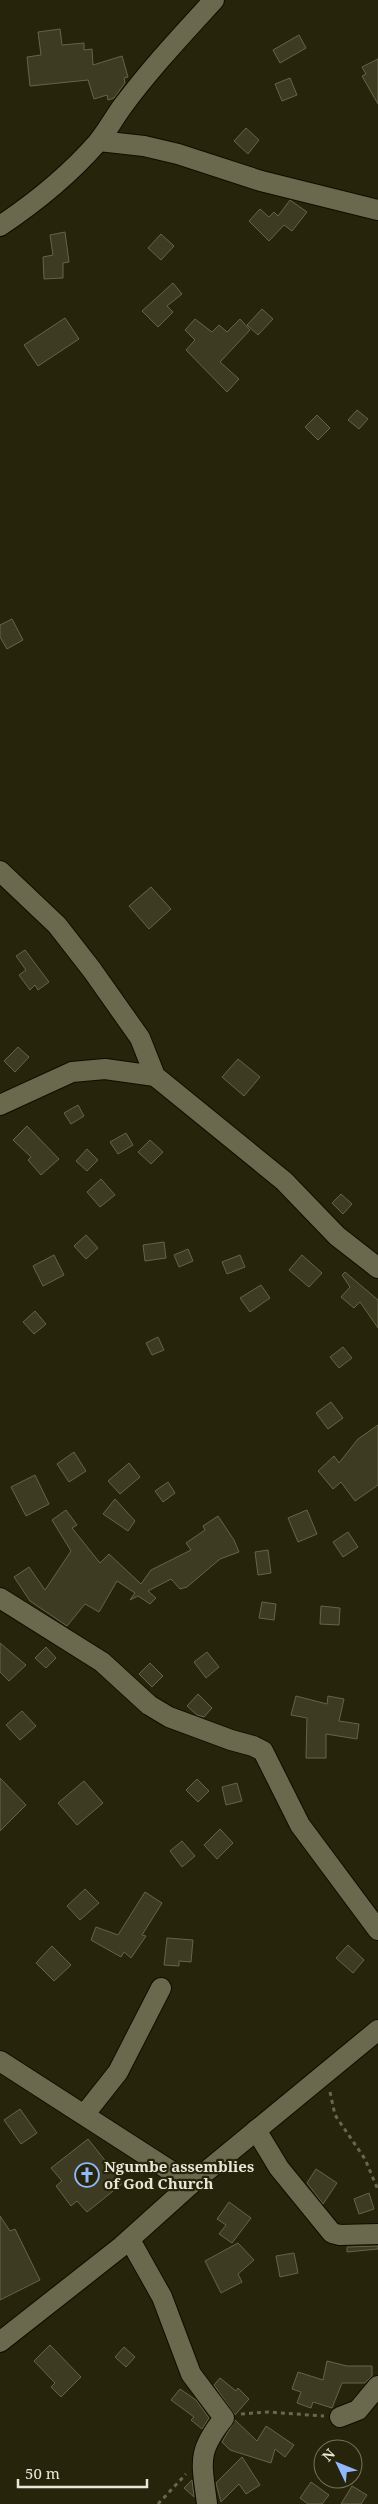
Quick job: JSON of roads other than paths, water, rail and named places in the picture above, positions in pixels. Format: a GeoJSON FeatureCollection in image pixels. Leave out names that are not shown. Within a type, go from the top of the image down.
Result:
{"type":"FeatureCollection","features":[{"type":"Feature","properties":{"kind":"street"},"geometry":{"type":"LineString","coordinates":[[0,226],[27,208],[63,178],[99,141],[145,78],[214,0]]}},
{"type":"Feature","properties":{"kind":"street"},"geometry":{"type":"LineString","coordinates":[[99,141],[144,146],[178,154],[261,181],[378,210]]}},
{"type":"Feature","properties":{"kind":"street"},"geometry":{"type":"LineString","coordinates":[[0,871],[57,925],[92,970],[140,1038],[155,1076],[284,1181],[337,1236],[378,1268]]}},
{"type":"Feature","properties":{"kind":"street"},"geometry":{"type":"LineString","coordinates":[[0,1105],[72,1072],[105,1069],[155,1076]]}},
{"type":"Feature","properties":{"kind":"street"},"geometry":{"type":"LineString","coordinates":[[0,1598],[102,1662],[149,1705],[169,1717],[231,1740],[253,1746],[262,1751],[300,1825],[378,1930]]}},
{"type":"Feature","properties":{"kind":"street"},"geometry":{"type":"LineString","coordinates":[[84,2114],[118,2072],[161,1988]]}},
{"type":"Feature","properties":{"kind":"street"},"geometry":{"type":"LineString","coordinates":[[0,2342],[19,2329],[130,2240],[191,2184],[378,2030]]}},
{"type":"Feature","properties":{"kind":"street"},"geometry":{"type":"LineString","coordinates":[[0,2061],[191,2184]]}},
{"type":"Feature","properties":{"kind":"street"},"geometry":{"type":"LineString","coordinates":[[256,2130],[279,2168],[332,2233],[340,2235],[378,2234]]}},
{"type":"Feature","properties":{"kind":"street"},"geometry":{"type":"LineString","coordinates":[[130,2240],[162,2297],[191,2374],[224,2418],[208,2438],[202,2460],[207,2504]]}},
{"type":"Feature","properties":{"kind":"street"},"geometry":{"type":"LineString","coordinates":[[340,2417],[358,2410],[378,2386]]}},
{"type":"Feature","properties":{"kind":"place","name":"Ngumbe assemblies of God Church"},"geometry":{"type":"Point","coordinates":[87,2175]}}]}
